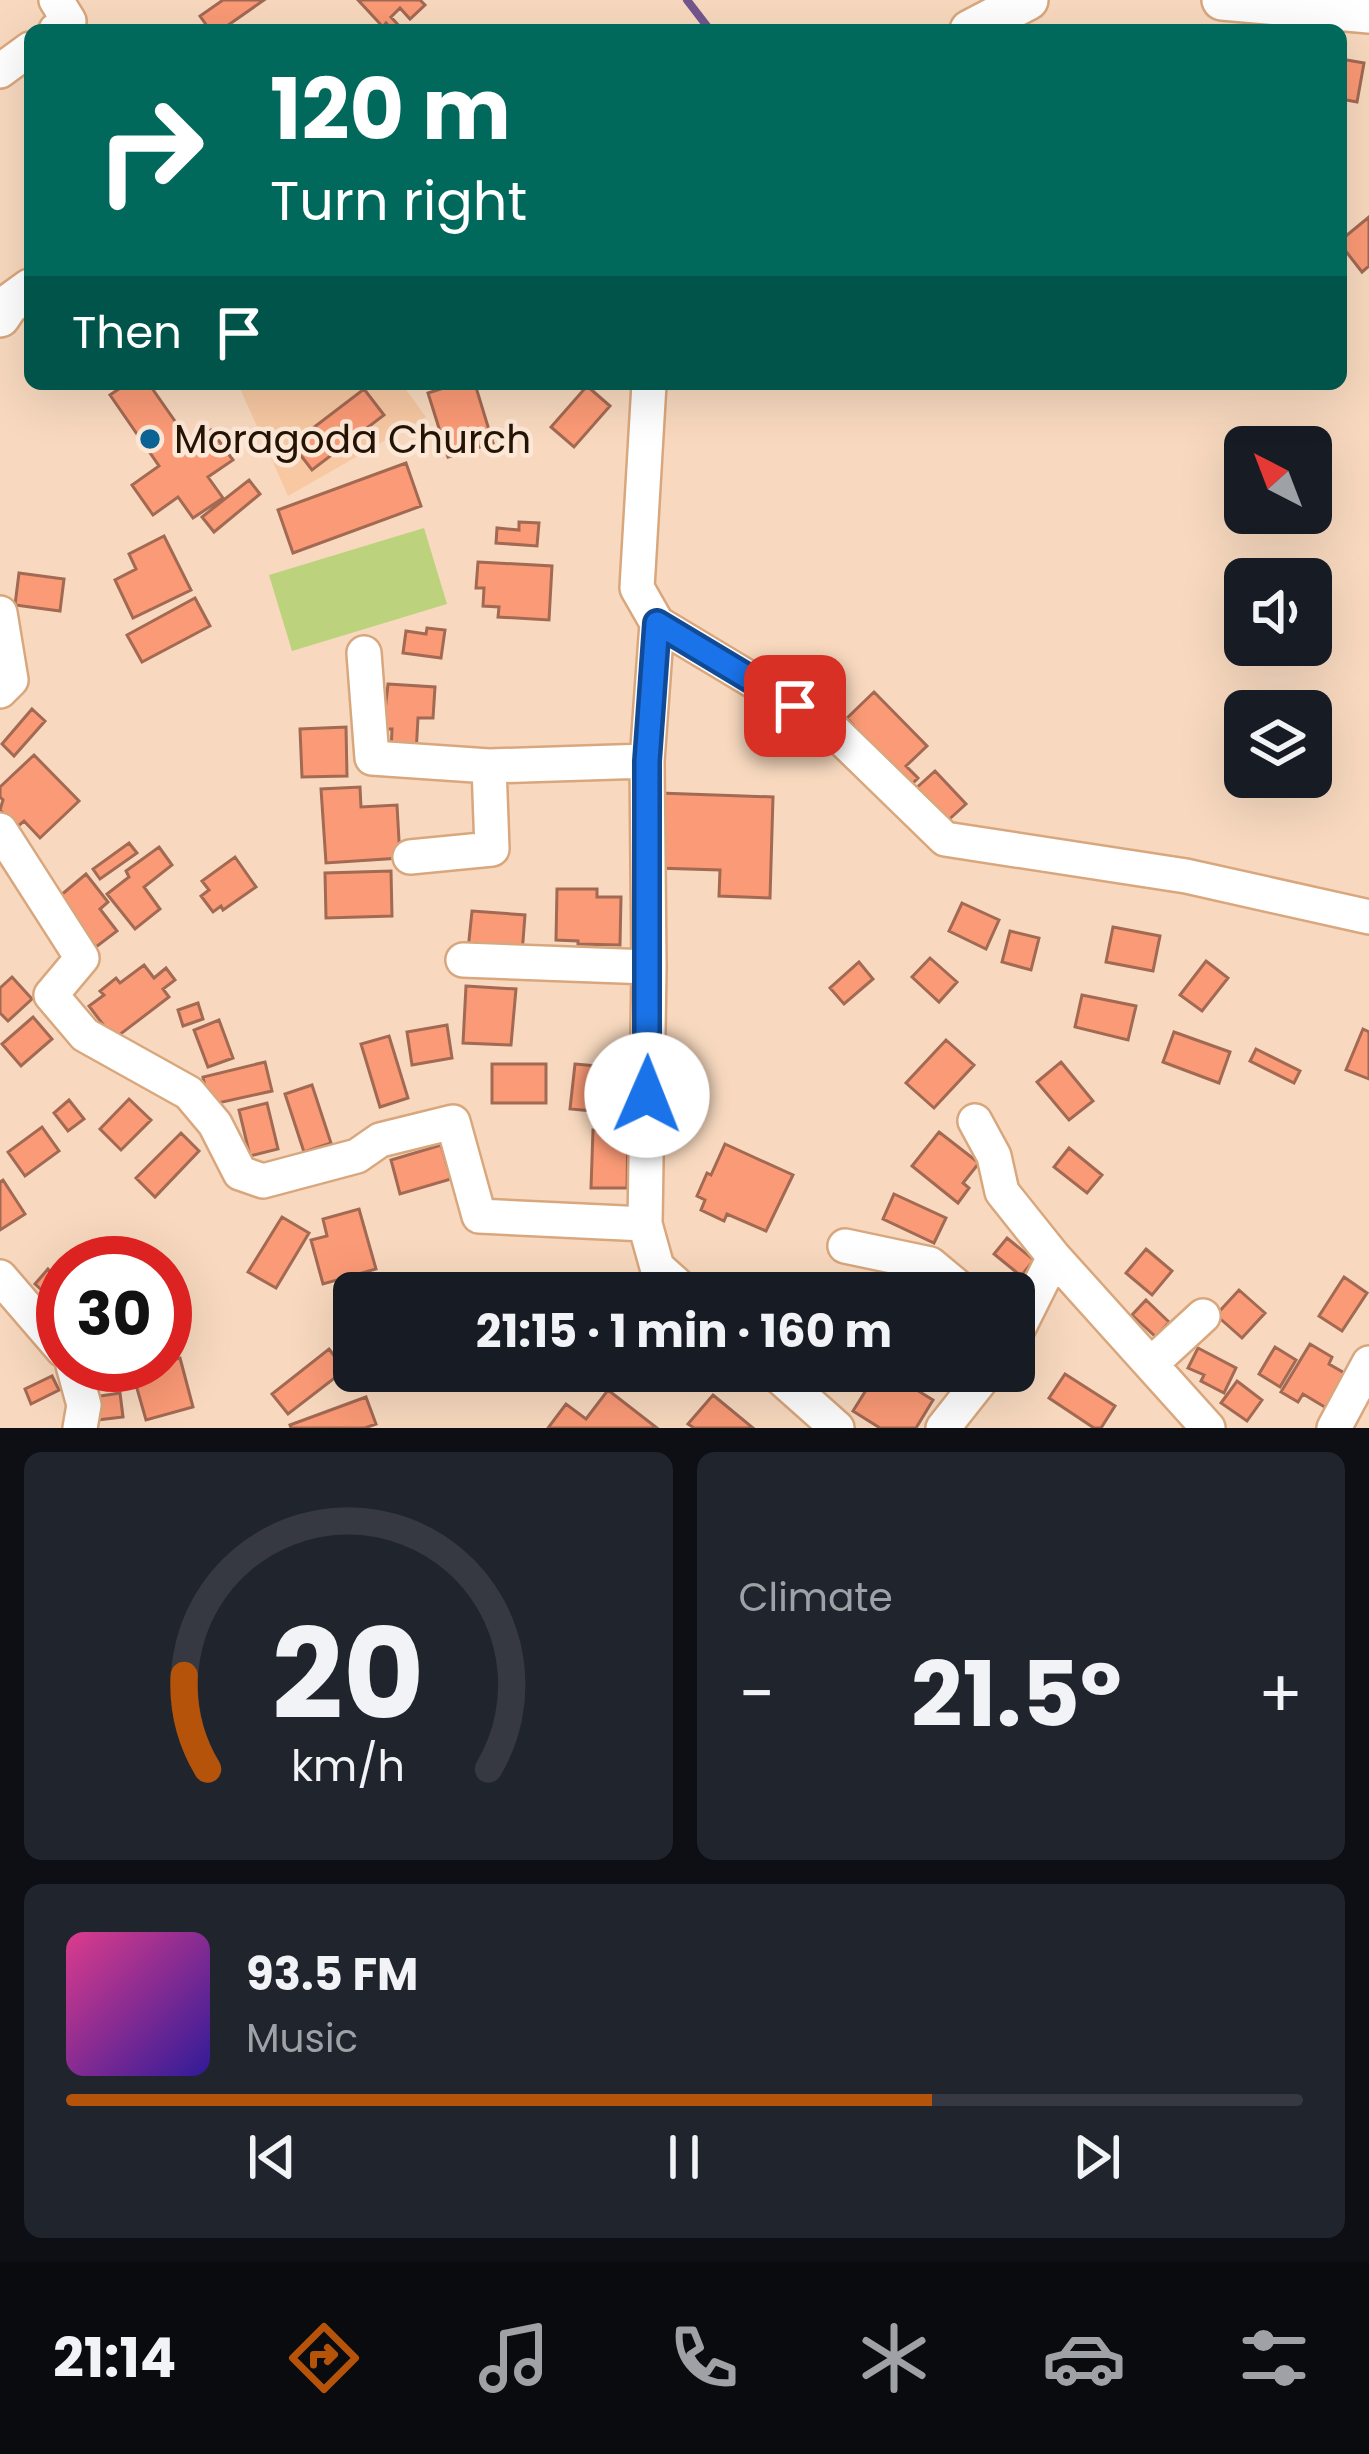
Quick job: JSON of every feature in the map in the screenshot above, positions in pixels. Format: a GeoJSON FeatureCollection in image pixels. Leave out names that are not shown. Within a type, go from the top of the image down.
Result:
{"type":"FeatureCollection","features":[{"type":"Feature","properties":{"kind":"main road"},"geometry":{"type":"LineString","coordinates":[[982,24],[1028,0]]}},
{"type":"Feature","properties":{"kind":"main road"},"geometry":{"type":"LineString","coordinates":[[1222,0],[1369,14]]}},
{"type":"Feature","properties":{"kind":"street"},"geometry":{"type":"LineString","coordinates":[[650,390],[637,588],[657,623],[830,727],[945,839],[1186,876],[1369,917]]}},
{"type":"Feature","properties":{"kind":"street"},"geometry":{"type":"LineString","coordinates":[[0,613],[10,680],[0,691]]}},
{"type":"Feature","properties":{"kind":"street"},"geometry":{"type":"LineString","coordinates":[[657,623],[647,761],[645,1224],[663,1272]]}},
{"type":"Feature","properties":{"kind":"street"},"geometry":{"type":"LineString","coordinates":[[364,653],[373,758],[489,766],[647,761]]}},
{"type":"Feature","properties":{"kind":"street"},"geometry":{"type":"LineString","coordinates":[[410,857],[492,849],[489,766]]}},
{"type":"Feature","properties":{"kind":"street"},"geometry":{"type":"LineString","coordinates":[[0,830],[82,958],[51,994],[85,1036],[189,1093],[215,1124],[240,1173],[262,1181],[357,1156],[380,1140],[453,1122],[479,1216],[645,1224]]}},
{"type":"Feature","properties":{"kind":"street"},"geometry":{"type":"LineString","coordinates":[[463,960],[649,967]]}},
{"type":"Feature","properties":{"kind":"street"},"geometry":{"type":"LineString","coordinates":[[975,1121],[994,1156],[1002,1192],[1208,1428]]}},
{"type":"Feature","properties":{"kind":"street"},"geometry":{"type":"LineString","coordinates":[[845,1246],[930,1264],[939,1272]]}},
{"type":"Feature","properties":{"kind":"street"},"geometry":{"type":"LineString","coordinates":[[1035,1295],[1054,1257]]}},
{"type":"Feature","properties":{"kind":"street"},"geometry":{"type":"LineString","coordinates":[[0,1277],[36,1319]]}},
{"type":"Feature","properties":{"kind":"street"},"geometry":{"type":"LineString","coordinates":[[1151,1364],[1203,1316]]}},
{"type":"Feature","properties":{"kind":"street"},"geometry":{"type":"LineString","coordinates":[[1334,1428],[1369,1363]]}},
{"type":"Feature","properties":{"kind":"street"},"geometry":{"type":"LineString","coordinates":[[80,1392],[84,1405],[80,1428]]}},
{"type":"Feature","properties":{"kind":"street"},"geometry":{"type":"LineString","coordinates":[[797,1392],[837,1428]]}},
{"type":"Feature","properties":{"kind":"street"},"geometry":{"type":"LineString","coordinates":[[944,1428],[972,1392]]}},
{"type":"Feature","properties":{"kind":"shaded area"},"geometry":{"type":"Polygon","coordinates":[[[241,390],[406,390],[426,417],[288,496],[241,390]]]}},
{"type":"Feature","properties":{"kind":"green space"},"geometry":{"type":"Polygon","coordinates":[[[424,528],[447,604],[292,651],[269,575],[424,528]]]}},
{"type":"Feature","properties":{"kind":"building"},"geometry":{"type":"Polygon","coordinates":[[[223,0],[264,0],[230,24],[206,24],[200,16],[223,0]]]}},
{"type":"Feature","properties":{"kind":"building"},"geometry":{"type":"Polygon","coordinates":[[[358,0],[420,0],[425,5],[410,19],[400,8],[391,17],[397,24],[380,24],[358,0]]]}},
{"type":"Feature","properties":{"kind":"building"},"geometry":{"type":"Polygon","coordinates":[[[1347,60],[1364,63],[1357,102],[1347,100],[1347,60]]]}},
{"type":"Feature","properties":{"kind":"building"},"geometry":{"type":"Polygon","coordinates":[[[1369,217],[1369,266],[1362,272],[1347,253],[1347,235],[1369,217]]]}},
{"type":"Feature","properties":{"kind":"building"},"geometry":{"type":"Polygon","coordinates":[[[117,390],[153,390],[191,444],[211,430],[233,460],[208,477],[223,498],[193,518],[178,497],[153,515],[132,485],[159,466],[110,395],[117,390]]]}},
{"type":"Feature","properties":{"kind":"building"},"geometry":{"type":"Polygon","coordinates":[[[363,390],[384,415],[312,470],[292,444],[363,390]]]}},
{"type":"Feature","properties":{"kind":"building"},"geometry":{"type":"Polygon","coordinates":[[[477,390],[493,443],[448,457],[428,393],[477,390]]]}},
{"type":"Feature","properties":{"kind":"building"},"geometry":{"type":"Polygon","coordinates":[[[583,390],[592,390],[610,406],[574,447],[551,427],[583,390]]]}},
{"type":"Feature","properties":{"kind":"building"},"geometry":{"type":"Polygon","coordinates":[[[406,463],[421,506],[293,553],[278,510],[406,463]]]}},
{"type":"Feature","properties":{"kind":"building"},"geometry":{"type":"Polygon","coordinates":[[[249,480],[260,494],[214,532],[202,517],[249,480]]]}},
{"type":"Feature","properties":{"kind":"building"},"geometry":{"type":"Polygon","coordinates":[[[519,522],[539,523],[537,546],[496,543],[497,528],[519,530],[519,522]]]}},
{"type":"Feature","properties":{"kind":"building"},"geometry":{"type":"Polygon","coordinates":[[[164,536],[191,590],[133,618],[115,580],[136,569],[129,554],[164,536]]]}},
{"type":"Feature","properties":{"kind":"building"},"geometry":{"type":"Polygon","coordinates":[[[478,562],[552,566],[549,620],[498,617],[499,607],[483,606],[484,588],[476,588],[478,562]]]}},
{"type":"Feature","properties":{"kind":"building"},"geometry":{"type":"Polygon","coordinates":[[[19,573],[64,579],[60,611],[15,605],[19,573]]]}},
{"type":"Feature","properties":{"kind":"building"},"geometry":{"type":"Polygon","coordinates":[[[195,598],[210,626],[142,662],[127,635],[195,598]]]}},
{"type":"Feature","properties":{"kind":"building"},"geometry":{"type":"Polygon","coordinates":[[[427,628],[445,630],[441,658],[403,653],[406,631],[426,634],[427,628]]]}},
{"type":"Feature","properties":{"kind":"building"},"geometry":{"type":"Polygon","coordinates":[[[388,684],[435,687],[433,718],[418,718],[416,754],[391,753],[392,729],[383,729],[388,684]]]}},
{"type":"Feature","properties":{"kind":"building"},"geometry":{"type":"Polygon","coordinates":[[[874,692],[927,746],[906,766],[918,778],[903,793],[848,730],[853,725],[847,718],[874,692]]]}},
{"type":"Feature","properties":{"kind":"building"},"geometry":{"type":"Polygon","coordinates":[[[32,709],[45,721],[14,756],[2,744],[32,709]]]}},
{"type":"Feature","properties":{"kind":"building"},"geometry":{"type":"Polygon","coordinates":[[[346,727],[347,776],[302,777],[300,729],[346,727]]]}},
{"type":"Feature","properties":{"kind":"building"},"geometry":{"type":"Polygon","coordinates":[[[34,755],[79,801],[40,838],[24,821],[17,827],[0,810],[0,787],[34,755]]]}},
{"type":"Feature","properties":{"kind":"building"},"geometry":{"type":"Polygon","coordinates":[[[935,771],[966,804],[944,824],[913,791],[935,771]]]}},
{"type":"Feature","properties":{"kind":"building"},"geometry":{"type":"Polygon","coordinates":[[[360,787],[361,807],[397,805],[400,858],[326,863],[321,789],[360,787]]]}},
{"type":"Feature","properties":{"kind":"building"},"geometry":{"type":"Polygon","coordinates":[[[659,793],[773,797],[770,898],[719,896],[720,870],[656,868],[659,793]]]}},
{"type":"Feature","properties":{"kind":"building"},"geometry":{"type":"Polygon","coordinates":[[[129,843],[137,853],[100,879],[93,869],[129,843]]]}},
{"type":"Feature","properties":{"kind":"building"},"geometry":{"type":"Polygon","coordinates":[[[159,847],[172,865],[144,887],[160,909],[135,929],[107,894],[129,877],[126,871],[159,847]]]}},
{"type":"Feature","properties":{"kind":"building"},"geometry":{"type":"Polygon","coordinates":[[[235,857],[256,887],[213,912],[201,896],[209,890],[202,881],[235,857]]]}},
{"type":"Feature","properties":{"kind":"building"},"geometry":{"type":"Polygon","coordinates":[[[391,871],[392,916],[326,918],[325,873],[391,871]]]}},
{"type":"Feature","properties":{"kind":"building"},"geometry":{"type":"Polygon","coordinates":[[[86,874],[108,902],[100,909],[117,931],[92,950],[54,901],[86,874]]]}},
{"type":"Feature","properties":{"kind":"building"},"geometry":{"type":"Polygon","coordinates":[[[557,889],[597,889],[597,897],[621,897],[620,945],[556,940],[557,889]]]}},
{"type":"Feature","properties":{"kind":"building"},"geometry":{"type":"Polygon","coordinates":[[[962,903],[999,920],[986,949],[949,931],[962,903]]]}},
{"type":"Feature","properties":{"kind":"building"},"geometry":{"type":"Polygon","coordinates":[[[472,911],[525,915],[522,954],[468,950],[472,911]]]}},
{"type":"Feature","properties":{"kind":"building"},"geometry":{"type":"Polygon","coordinates":[[[1113,927],[1160,936],[1153,971],[1106,962],[1113,927]]]}},
{"type":"Feature","properties":{"kind":"building"},"geometry":{"type":"Polygon","coordinates":[[[1010,931],[1039,938],[1031,970],[1002,962],[1010,931]]]}},
{"type":"Feature","properties":{"kind":"building"},"geometry":{"type":"Polygon","coordinates":[[[930,958],[957,982],[939,1002],[912,977],[930,958]]]}},
{"type":"Feature","properties":{"kind":"building"},"geometry":{"type":"Polygon","coordinates":[[[1206,961],[1228,978],[1202,1011],[1180,995],[1206,961]]]}},
{"type":"Feature","properties":{"kind":"building"},"geometry":{"type":"Polygon","coordinates":[[[859,962],[873,979],[844,1004],[830,988],[859,962]]]}},
{"type":"Feature","properties":{"kind":"building"},"geometry":{"type":"Polygon","coordinates":[[[144,965],[154,978],[166,968],[175,980],[163,989],[169,997],[114,1039],[89,1006],[116,978],[120,983],[144,965]]]}},
{"type":"Feature","properties":{"kind":"building"},"geometry":{"type":"Polygon","coordinates":[[[12,977],[32,999],[8,1021],[0,1013],[0,988],[12,977]]]}},
{"type":"Feature","properties":{"kind":"building"},"geometry":{"type":"Polygon","coordinates":[[[466,986],[516,989],[511,1045],[463,1043],[466,986]]]}},
{"type":"Feature","properties":{"kind":"building"},"geometry":{"type":"Polygon","coordinates":[[[1082,995],[1136,1006],[1128,1040],[1075,1027],[1082,995]]]}},
{"type":"Feature","properties":{"kind":"building"},"geometry":{"type":"Polygon","coordinates":[[[198,1003],[203,1019],[183,1026],[178,1010],[198,1003]]]}},
{"type":"Feature","properties":{"kind":"building"},"geometry":{"type":"Polygon","coordinates":[[[33,1017],[52,1039],[21,1066],[2,1044],[33,1017]]]}},
{"type":"Feature","properties":{"kind":"building"},"geometry":{"type":"Polygon","coordinates":[[[219,1020],[233,1058],[208,1067],[194,1030],[219,1020]]]}},
{"type":"Feature","properties":{"kind":"building"},"geometry":{"type":"Polygon","coordinates":[[[447,1025],[452,1058],[412,1065],[407,1032],[447,1025]]]}},
{"type":"Feature","properties":{"kind":"building"},"geometry":{"type":"Polygon","coordinates":[[[1363,1029],[1369,1032],[1369,1079],[1346,1070],[1363,1029]]]}},
{"type":"Feature","properties":{"kind":"building"},"geometry":{"type":"Polygon","coordinates":[[[1174,1032],[1230,1052],[1219,1083],[1163,1062],[1174,1032]]]}},
{"type":"Feature","properties":{"kind":"building"},"geometry":{"type":"Polygon","coordinates":[[[389,1036],[408,1098],[380,1107],[361,1044],[389,1036]]]}},
{"type":"Feature","properties":{"kind":"building"},"geometry":{"type":"Polygon","coordinates":[[[946,1040],[974,1065],[934,1108],[906,1083],[946,1040]]]}},
{"type":"Feature","properties":{"kind":"building"},"geometry":{"type":"Polygon","coordinates":[[[1256,1049],[1300,1071],[1294,1083],[1250,1061],[1256,1049]]]}},
{"type":"Feature","properties":{"kind":"building"},"geometry":{"type":"Polygon","coordinates":[[[265,1062],[272,1091],[209,1105],[203,1077],[265,1062]]]}},
{"type":"Feature","properties":{"kind":"building"},"geometry":{"type":"Polygon","coordinates":[[[1061,1062],[1093,1101],[1069,1120],[1037,1082],[1061,1062]]]}},
{"type":"Feature","properties":{"kind":"building"},"geometry":{"type":"Polygon","coordinates":[[[492,1064],[546,1064],[546,1103],[492,1103],[492,1064]]]}},
{"type":"Feature","properties":{"kind":"building"},"geometry":{"type":"Polygon","coordinates":[[[575,1064],[631,1069],[627,1114],[570,1109],[575,1064]]]}},
{"type":"Feature","properties":{"kind":"building"},"geometry":{"type":"Polygon","coordinates":[[[312,1085],[331,1143],[304,1152],[285,1094],[312,1085]]]}},
{"type":"Feature","properties":{"kind":"building"},"geometry":{"type":"Polygon","coordinates":[[[129,1099],[151,1120],[121,1150],[100,1129],[129,1099]]]}},
{"type":"Feature","properties":{"kind":"building"},"geometry":{"type":"Polygon","coordinates":[[[69,1100],[84,1119],[68,1131],[54,1113],[69,1100]]]}},
{"type":"Feature","properties":{"kind":"building"},"geometry":{"type":"Polygon","coordinates":[[[267,1103],[278,1149],[250,1156],[239,1110],[267,1103]]]}},
{"type":"Feature","properties":{"kind":"building"},"geometry":{"type":"Polygon","coordinates":[[[42,1127],[59,1151],[25,1176],[8,1152],[42,1127]]]}},
{"type":"Feature","properties":{"kind":"building"},"geometry":{"type":"Polygon","coordinates":[[[593,1130],[628,1130],[627,1188],[591,1188],[593,1130]]]}},
{"type":"Feature","properties":{"kind":"building"},"geometry":{"type":"Polygon","coordinates":[[[939,1132],[979,1163],[963,1183],[969,1188],[958,1203],[912,1166],[939,1132]]]}},
{"type":"Feature","properties":{"kind":"building"},"geometry":{"type":"Polygon","coordinates":[[[181,1133],[199,1151],[155,1197],[136,1178],[181,1133]]]}},
{"type":"Feature","properties":{"kind":"building"},"geometry":{"type":"Polygon","coordinates":[[[725,1144],[793,1175],[766,1231],[727,1214],[724,1221],[701,1210],[705,1200],[697,1196],[725,1144]]]}},
{"type":"Feature","properties":{"kind":"building"},"geometry":{"type":"Polygon","coordinates":[[[441,1145],[451,1179],[400,1194],[391,1160],[441,1145]]]}},
{"type":"Feature","properties":{"kind":"building"},"geometry":{"type":"Polygon","coordinates":[[[1069,1148],[1102,1175],[1087,1193],[1054,1167],[1069,1148]]]}},
{"type":"Feature","properties":{"kind":"building"},"geometry":{"type":"Polygon","coordinates":[[[0,1182],[25,1214],[0,1230],[0,1182]]]}},
{"type":"Feature","properties":{"kind":"building"},"geometry":{"type":"Polygon","coordinates":[[[894,1194],[946,1218],[934,1243],[883,1219],[894,1194]]]}},
{"type":"Feature","properties":{"kind":"building"},"geometry":{"type":"Polygon","coordinates":[[[359,1209],[376,1269],[333,1272],[333,1281],[323,1284],[311,1240],[327,1236],[323,1219],[359,1209]]]}},
{"type":"Feature","properties":{"kind":"building"},"geometry":{"type":"Polygon","coordinates":[[[282,1217],[309,1233],[276,1288],[248,1272],[282,1217]]]}},
{"type":"Feature","properties":{"kind":"building"},"geometry":{"type":"Polygon","coordinates":[[[1007,1238],[1034,1260],[1024,1272],[1016,1272],[994,1254],[1007,1238]]]}},
{"type":"Feature","properties":{"kind":"building"},"geometry":{"type":"Polygon","coordinates":[[[1146,1249],[1172,1271],[1152,1295],[1126,1273],[1146,1249]]]}},
{"type":"Feature","properties":{"kind":"building"},"geometry":{"type":"Polygon","coordinates":[[[1344,1277],[1367,1293],[1342,1331],[1319,1316],[1344,1277]]]}},
{"type":"Feature","properties":{"kind":"building"},"geometry":{"type":"Polygon","coordinates":[[[1239,1290],[1265,1313],[1242,1338],[1216,1315],[1239,1290]]]}},
{"type":"Feature","properties":{"kind":"building"},"geometry":{"type":"Polygon","coordinates":[[[1146,1300],[1169,1322],[1156,1337],[1132,1315],[1146,1300]]]}},
{"type":"Feature","properties":{"kind":"building"},"geometry":{"type":"Polygon","coordinates":[[[1310,1344],[1332,1357],[1329,1364],[1348,1375],[1328,1409],[1303,1394],[1298,1402],[1281,1392],[1310,1344]]]}},
{"type":"Feature","properties":{"kind":"building"},"geometry":{"type":"Polygon","coordinates":[[[1275,1347],[1296,1360],[1280,1387],[1259,1374],[1275,1347]]]}},
{"type":"Feature","properties":{"kind":"building"},"geometry":{"type":"Polygon","coordinates":[[[1198,1348],[1236,1368],[1224,1393],[1188,1368],[1198,1348]]]}},
{"type":"Feature","properties":{"kind":"building"},"geometry":{"type":"Polygon","coordinates":[[[329,1349],[333,1354],[333,1379],[288,1414],[272,1394],[329,1349]]]}},
{"type":"Feature","properties":{"kind":"building"},"geometry":{"type":"Polygon","coordinates":[[[1065,1374],[1115,1406],[1101,1428],[1049,1398],[1065,1374]]]}},
{"type":"Feature","properties":{"kind":"building"},"geometry":{"type":"Polygon","coordinates":[[[1237,1381],[1262,1400],[1247,1421],[1221,1403],[1237,1381]]]}},
{"type":"Feature","properties":{"kind":"building"},"geometry":{"type":"Polygon","coordinates":[[[36,1384],[36,1392],[55,1392],[31,1404],[25,1389],[36,1384]]]}},
{"type":"Feature","properties":{"kind":"building"},"geometry":{"type":"Polygon","coordinates":[[[138,1392],[189,1392],[193,1407],[146,1420],[138,1392]]]}},
{"type":"Feature","properties":{"kind":"building"},"geometry":{"type":"Polygon","coordinates":[[[611,1392],[657,1428],[548,1428],[566,1404],[586,1419],[611,1392]]]}},
{"type":"Feature","properties":{"kind":"building"},"geometry":{"type":"Polygon","coordinates":[[[865,1392],[920,1392],[933,1400],[916,1428],[880,1428],[853,1411],[865,1392]]]}},
{"type":"Feature","properties":{"kind":"building"},"geometry":{"type":"Polygon","coordinates":[[[120,1393],[123,1417],[97,1420],[94,1397],[120,1393]]]}},
{"type":"Feature","properties":{"kind":"building"},"geometry":{"type":"Polygon","coordinates":[[[713,1395],[753,1428],[694,1428],[688,1424],[713,1395]]]}},
{"type":"Feature","properties":{"kind":"building"},"geometry":{"type":"Polygon","coordinates":[[[366,1397],[376,1424],[291,1428],[290,1425],[366,1397]]]}},
{"type":"Feature","properties":{"kind":"waterway"},"geometry":{"type":"LineString","coordinates":[[687,0],[705,24]]}},
{"type":"Feature","properties":{"kind":"place","name":"Moragoda Church"},"geometry":{"type":"Point","coordinates":[150,439]}},
{"type":"Feature","properties":{"kind":"route"},"geometry":{"type":"LineString","coordinates":[[647,1095],[647,761],[657,623],[795,706]]}}]}
